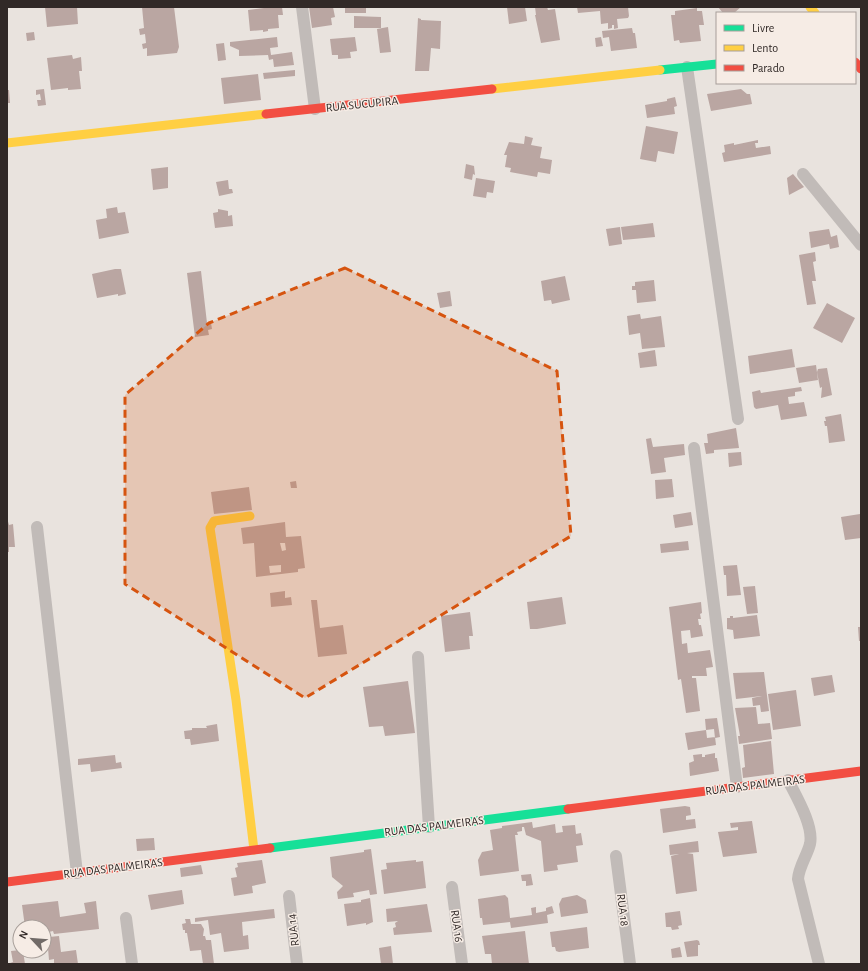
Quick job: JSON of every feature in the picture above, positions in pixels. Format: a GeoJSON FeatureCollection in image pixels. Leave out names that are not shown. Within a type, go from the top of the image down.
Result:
{"type":"FeatureCollection","features":[{"type":"Feature","properties":{"kind":"street"},"geometry":{"type":"LineString","coordinates":[[302,7],[314,109]]}},
{"type":"Feature","properties":{"kind":"street","name":"RUA SUCUPIRA"},"geometry":{"type":"LineString","coordinates":[[7,143],[716,64]]}},
{"type":"Feature","properties":{"kind":"street"},"geometry":{"type":"LineString","coordinates":[[687,67],[738,419]]}},
{"type":"Feature","properties":{"kind":"street"},"geometry":{"type":"LineString","coordinates":[[803,174],[861,246]]}},
{"type":"Feature","properties":{"kind":"street"},"geometry":{"type":"LineString","coordinates":[[694,448],[737,787]]}},
{"type":"Feature","properties":{"kind":"street"},"geometry":{"type":"LineString","coordinates":[[250,516],[214,521],[210,528],[236,700],[254,850]]}},
{"type":"Feature","properties":{"kind":"street"},"geometry":{"type":"LineString","coordinates":[[37,527],[77,873]]}},
{"type":"Feature","properties":{"kind":"street"},"geometry":{"type":"LineString","coordinates":[[418,657],[430,827]]}},
{"type":"Feature","properties":{"kind":"street","name":"RUA DAS PALMEIRAS"},"geometry":{"type":"LineString","coordinates":[[7,882],[861,771]]}},
{"type":"Feature","properties":{"kind":"street"},"geometry":{"type":"LineString","coordinates":[[788,780],[811,833],[810,844],[800,868],[798,879],[819,964]]}},
{"type":"Feature","properties":{"kind":"street","name":"RUA 18"},"geometry":{"type":"LineString","coordinates":[[616,856],[630,964]]}},
{"type":"Feature","properties":{"kind":"street","name":"RUA 16"},"geometry":{"type":"LineString","coordinates":[[452,887],[462,964]]}},
{"type":"Feature","properties":{"kind":"street","name":"RUA 14"},"geometry":{"type":"LineString","coordinates":[[289,896],[297,964]]}},
{"type":"Feature","properties":{"kind":"street"},"geometry":{"type":"LineString","coordinates":[[126,918],[132,964]]}},
{"type":"Feature","properties":{"kind":"highlighted area"},"geometry":{"type":"Polygon","coordinates":[[[345,268],[557,371],[571,536],[305,698],[125,584],[125,395],[209,323],[345,268]]]}},
{"type":"Feature","properties":{"kind":"building"},"geometry":{"type":"Polygon","coordinates":[[[45,7],[77,7],[78,24],[47,27],[45,7]]]}},
{"type":"Feature","properties":{"kind":"building"},"geometry":{"type":"Polygon","coordinates":[[[142,7],[174,7],[179,47],[177,53],[147,56],[147,48],[143,49],[142,44],[146,43],[145,34],[140,35],[139,29],[144,28],[142,7]]]}},
{"type":"Feature","properties":{"kind":"building"},"geometry":{"type":"Polygon","coordinates":[[[282,7],[283,15],[278,15],[279,28],[268,29],[268,31],[263,32],[263,30],[250,31],[248,10],[282,7]]]}},
{"type":"Feature","properties":{"kind":"building"},"geometry":{"type":"Polygon","coordinates":[[[309,7],[333,7],[335,17],[331,18],[332,25],[312,28],[309,7]]]}},
{"type":"Feature","properties":{"kind":"building"},"geometry":{"type":"Polygon","coordinates":[[[345,7],[366,7],[366,13],[345,13],[345,7]]]}},
{"type":"Feature","properties":{"kind":"building"},"geometry":{"type":"Polygon","coordinates":[[[507,7],[525,7],[527,21],[509,24],[507,7]]]}},
{"type":"Feature","properties":{"kind":"building"},"geometry":{"type":"Polygon","coordinates":[[[535,7],[547,7],[548,10],[555,9],[560,40],[541,43],[535,15],[535,7]]]}},
{"type":"Feature","properties":{"kind":"building"},"geometry":{"type":"Polygon","coordinates":[[[577,7],[628,7],[629,16],[628,18],[617,19],[618,28],[614,29],[614,25],[612,25],[612,28],[608,29],[608,23],[601,24],[600,11],[578,13],[577,7]]]}},
{"type":"Feature","properties":{"kind":"building"},"geometry":{"type":"Polygon","coordinates":[[[718,7],[741,7],[735,12],[722,12],[718,7]]]}},
{"type":"Feature","properties":{"kind":"building"},"geometry":{"type":"Polygon","coordinates":[[[697,8],[697,11],[702,11],[704,25],[699,25],[701,41],[680,43],[679,40],[674,41],[671,15],[675,15],[675,11],[697,8]]]}},
{"type":"Feature","properties":{"kind":"building"},"geometry":{"type":"Polygon","coordinates":[[[354,16],[381,17],[381,28],[354,28],[354,16]]]}},
{"type":"Feature","properties":{"kind":"building"},"geometry":{"type":"Polygon","coordinates":[[[418,18],[421,20],[441,21],[440,49],[431,48],[429,71],[415,71],[418,18]]]}},
{"type":"Feature","properties":{"kind":"building"},"geometry":{"type":"Polygon","coordinates":[[[388,27],[391,52],[380,53],[377,29],[388,27]]]}},
{"type":"Feature","properties":{"kind":"building"},"geometry":{"type":"Polygon","coordinates":[[[632,28],[633,33],[635,33],[637,48],[611,51],[609,37],[603,38],[602,31],[632,28]]]}},
{"type":"Feature","properties":{"kind":"building"},"geometry":{"type":"Polygon","coordinates":[[[34,32],[35,40],[27,41],[26,33],[34,32]]]}},
{"type":"Feature","properties":{"kind":"building"},"geometry":{"type":"Polygon","coordinates":[[[277,37],[278,47],[270,48],[271,55],[292,52],[294,65],[274,67],[273,59],[269,60],[268,55],[239,56],[239,50],[230,46],[230,42],[277,37]]]}},
{"type":"Feature","properties":{"kind":"building"},"geometry":{"type":"Polygon","coordinates":[[[355,37],[357,51],[350,52],[351,58],[338,59],[338,55],[332,55],[330,39],[355,37]]]}},
{"type":"Feature","properties":{"kind":"building"},"geometry":{"type":"Polygon","coordinates":[[[601,37],[603,46],[596,47],[595,38],[601,37]]]}},
{"type":"Feature","properties":{"kind":"building"},"geometry":{"type":"Polygon","coordinates":[[[224,43],[226,60],[218,61],[216,44],[224,43]]]}},
{"type":"Feature","properties":{"kind":"building"},"geometry":{"type":"Polygon","coordinates":[[[72,55],[73,59],[81,57],[82,71],[79,71],[81,89],[68,90],[68,88],[51,90],[47,58],[72,55]]]}},
{"type":"Feature","properties":{"kind":"building"},"geometry":{"type":"Polygon","coordinates":[[[295,70],[295,76],[264,79],[263,73],[295,70]]]}},
{"type":"Feature","properties":{"kind":"building"},"geometry":{"type":"Polygon","coordinates":[[[258,74],[261,100],[224,104],[221,78],[258,74]]]}},
{"type":"Feature","properties":{"kind":"building"},"geometry":{"type":"Polygon","coordinates":[[[44,89],[46,105],[38,106],[37,100],[41,100],[40,94],[36,95],[36,90],[44,89]]]}},
{"type":"Feature","properties":{"kind":"building"},"geometry":{"type":"Polygon","coordinates":[[[741,89],[747,94],[750,94],[752,104],[711,111],[707,94],[741,89]]]}},
{"type":"Feature","properties":{"kind":"building"},"geometry":{"type":"Polygon","coordinates":[[[7,90],[9,90],[10,103],[7,103],[7,90]]]}},
{"type":"Feature","properties":{"kind":"building"},"geometry":{"type":"Polygon","coordinates":[[[675,97],[677,106],[674,107],[675,114],[647,118],[645,105],[667,101],[667,99],[675,97]]]}},
{"type":"Feature","properties":{"kind":"building"},"geometry":{"type":"Polygon","coordinates":[[[646,126],[678,132],[674,154],[658,151],[656,162],[640,159],[646,126]]]}},
{"type":"Feature","properties":{"kind":"building"},"geometry":{"type":"Polygon","coordinates":[[[525,136],[533,138],[531,145],[542,147],[540,158],[552,160],[550,174],[538,172],[537,177],[510,172],[511,168],[505,167],[507,155],[504,155],[509,142],[524,144],[525,136]]]}},
{"type":"Feature","properties":{"kind":"building"},"geometry":{"type":"Polygon","coordinates":[[[758,140],[758,143],[755,143],[756,148],[770,146],[771,154],[724,162],[722,153],[725,152],[724,145],[734,143],[734,145],[758,140]]]}},
{"type":"Feature","properties":{"kind":"building"},"geometry":{"type":"Polygon","coordinates":[[[466,164],[474,166],[475,175],[473,174],[472,180],[464,178],[466,164]]]}},
{"type":"Feature","properties":{"kind":"building"},"geometry":{"type":"Polygon","coordinates":[[[168,167],[168,188],[153,190],[151,169],[168,167]]]}},
{"type":"Feature","properties":{"kind":"building"},"geometry":{"type":"Polygon","coordinates":[[[793,174],[804,187],[789,195],[787,178],[793,174]]]}},
{"type":"Feature","properties":{"kind":"building"},"geometry":{"type":"Polygon","coordinates":[[[476,178],[495,181],[493,193],[487,192],[486,198],[473,196],[476,178]]]}},
{"type":"Feature","properties":{"kind":"building"},"geometry":{"type":"Polygon","coordinates":[[[228,180],[229,189],[232,189],[233,193],[219,196],[216,182],[228,180]]]}},
{"type":"Feature","properties":{"kind":"building"},"geometry":{"type":"Polygon","coordinates":[[[117,207],[118,213],[125,212],[129,233],[99,239],[96,220],[107,218],[106,209],[117,207]]]}},
{"type":"Feature","properties":{"kind":"building"},"geometry":{"type":"Polygon","coordinates":[[[218,209],[228,211],[228,216],[232,215],[233,226],[215,228],[213,213],[218,212],[218,209]]]}},
{"type":"Feature","properties":{"kind":"building"},"geometry":{"type":"Polygon","coordinates":[[[653,223],[655,237],[623,240],[621,227],[653,223]]]}},
{"type":"Feature","properties":{"kind":"building"},"geometry":{"type":"Polygon","coordinates":[[[620,227],[622,244],[609,246],[606,229],[620,227]]]}},
{"type":"Feature","properties":{"kind":"building"},"geometry":{"type":"Polygon","coordinates":[[[829,229],[831,237],[837,235],[839,247],[830,249],[829,244],[811,248],[809,232],[829,229]]]}},
{"type":"Feature","properties":{"kind":"building"},"geometry":{"type":"Polygon","coordinates":[[[815,252],[816,261],[813,262],[816,281],[812,281],[816,304],[807,305],[799,255],[815,252]]]}},
{"type":"Feature","properties":{"kind":"building"},"geometry":{"type":"Polygon","coordinates":[[[121,269],[126,294],[97,298],[92,274],[121,269]]]}},
{"type":"Feature","properties":{"kind":"building"},"geometry":{"type":"Polygon","coordinates":[[[201,271],[207,323],[211,323],[212,329],[208,330],[209,335],[195,337],[187,273],[201,271]]]}},
{"type":"Feature","properties":{"kind":"building"},"geometry":{"type":"Polygon","coordinates":[[[565,276],[570,300],[552,304],[551,300],[544,301],[541,281],[565,276]]]}},
{"type":"Feature","properties":{"kind":"building"},"geometry":{"type":"Polygon","coordinates":[[[654,280],[656,301],[637,303],[636,290],[632,290],[632,286],[635,286],[635,282],[654,280]]]}},
{"type":"Feature","properties":{"kind":"building"},"geometry":{"type":"Polygon","coordinates":[[[450,291],[452,306],[440,308],[437,293],[450,291]]]}},
{"type":"Feature","properties":{"kind":"building"},"geometry":{"type":"Polygon","coordinates":[[[827,303],[855,318],[842,343],[813,328],[827,303]]]}},
{"type":"Feature","properties":{"kind":"building"},"geometry":{"type":"Polygon","coordinates":[[[640,314],[641,319],[661,316],[665,347],[642,349],[640,333],[629,335],[627,316],[640,314]]]}},
{"type":"Feature","properties":{"kind":"building"},"geometry":{"type":"Polygon","coordinates":[[[792,349],[795,367],[750,374],[748,356],[792,349]]]}},
{"type":"Feature","properties":{"kind":"building"},"geometry":{"type":"Polygon","coordinates":[[[655,350],[657,366],[640,368],[638,353],[655,350]]]}},
{"type":"Feature","properties":{"kind":"building"},"geometry":{"type":"Polygon","coordinates":[[[816,365],[818,380],[799,383],[796,368],[816,365]]]}},
{"type":"Feature","properties":{"kind":"building"},"geometry":{"type":"Polygon","coordinates":[[[827,368],[832,395],[821,398],[822,387],[820,388],[817,372],[818,369],[827,368]]]}},
{"type":"Feature","properties":{"kind":"building"},"geometry":{"type":"Polygon","coordinates":[[[801,387],[802,391],[795,392],[795,396],[788,397],[789,404],[804,402],[807,416],[781,420],[778,405],[756,409],[754,407],[752,392],[760,390],[761,393],[801,387]]]}},
{"type":"Feature","properties":{"kind":"building"},"geometry":{"type":"Polygon","coordinates":[[[841,414],[845,441],[829,443],[827,426],[825,426],[824,421],[826,421],[825,417],[841,414]]]}},
{"type":"Feature","properties":{"kind":"building"},"geometry":{"type":"Polygon","coordinates":[[[736,428],[739,448],[714,450],[714,453],[706,454],[704,443],[708,443],[707,434],[736,428]]]}},
{"type":"Feature","properties":{"kind":"building"},"geometry":{"type":"Polygon","coordinates":[[[651,438],[653,447],[684,444],[685,455],[664,458],[666,472],[651,474],[646,439],[651,438]]]}},
{"type":"Feature","properties":{"kind":"building"},"geometry":{"type":"Polygon","coordinates":[[[741,452],[742,465],[729,467],[728,453],[741,452]]]}},
{"type":"Feature","properties":{"kind":"building"},"geometry":{"type":"Polygon","coordinates":[[[672,479],[674,497],[656,499],[655,480],[672,479]]]}},
{"type":"Feature","properties":{"kind":"building"},"geometry":{"type":"Polygon","coordinates":[[[296,481],[297,488],[291,488],[290,482],[296,481]]]}},
{"type":"Feature","properties":{"kind":"building"},"geometry":{"type":"Polygon","coordinates":[[[249,487],[252,510],[214,514],[211,492],[249,487]]]}},
{"type":"Feature","properties":{"kind":"building"},"geometry":{"type":"Polygon","coordinates":[[[691,512],[693,525],[675,528],[673,515],[691,512]]]}},
{"type":"Feature","properties":{"kind":"building"},"geometry":{"type":"Polygon","coordinates":[[[860,514],[861,538],[845,540],[841,517],[860,514]]]}},
{"type":"Feature","properties":{"kind":"building"},"geometry":{"type":"Polygon","coordinates":[[[7,518],[9,525],[13,524],[15,547],[9,547],[9,552],[7,552],[7,518]]]}},
{"type":"Feature","properties":{"kind":"building"},"geometry":{"type":"Polygon","coordinates":[[[285,522],[286,537],[301,536],[305,568],[298,569],[298,572],[256,577],[254,543],[243,544],[241,528],[285,522]],[[280,543],[282,551],[286,550],[285,543],[280,543]],[[281,565],[269,566],[270,573],[281,572],[281,565]]]}},
{"type":"Feature","properties":{"kind":"building"},"geometry":{"type":"Polygon","coordinates":[[[688,541],[689,550],[661,553],[660,544],[688,541]]]}},
{"type":"Feature","properties":{"kind":"building"},"geometry":{"type":"Polygon","coordinates":[[[737,565],[741,595],[727,596],[726,575],[724,575],[723,566],[737,565]]]}},
{"type":"Feature","properties":{"kind":"building"},"geometry":{"type":"Polygon","coordinates":[[[755,586],[758,613],[747,614],[743,587],[755,586]]]}},
{"type":"Feature","properties":{"kind":"building"},"geometry":{"type":"Polygon","coordinates":[[[285,591],[285,598],[291,597],[292,605],[271,607],[270,593],[285,591]]]}},
{"type":"Feature","properties":{"kind":"building"},"geometry":{"type":"Polygon","coordinates":[[[562,597],[566,624],[530,629],[527,602],[562,597]]]}},
{"type":"Feature","properties":{"kind":"building"},"geometry":{"type":"Polygon","coordinates":[[[311,600],[317,600],[320,628],[343,625],[347,654],[318,657],[311,600]]]}},
{"type":"Feature","properties":{"kind":"building"},"geometry":{"type":"Polygon","coordinates":[[[701,602],[701,619],[698,619],[703,636],[691,638],[690,630],[681,631],[682,644],[687,643],[688,653],[710,650],[713,667],[706,668],[707,676],[692,676],[692,678],[696,678],[700,711],[686,713],[681,679],[678,680],[669,607],[701,602]]]}},
{"type":"Feature","properties":{"kind":"building"},"geometry":{"type":"Polygon","coordinates":[[[470,612],[473,636],[469,636],[470,649],[445,652],[441,616],[470,612]]]}},
{"type":"Feature","properties":{"kind":"building"},"geometry":{"type":"Polygon","coordinates":[[[757,615],[760,636],[734,639],[733,630],[727,629],[727,618],[730,618],[730,616],[733,616],[733,618],[757,615]]]}},
{"type":"Feature","properties":{"kind":"building"},"geometry":{"type":"Polygon","coordinates":[[[858,627],[861,627],[861,641],[859,641],[858,627]]]}},
{"type":"Feature","properties":{"kind":"building"},"geometry":{"type":"Polygon","coordinates":[[[764,672],[769,711],[761,712],[760,705],[753,706],[752,698],[762,696],[736,699],[733,673],[764,672]]]}},
{"type":"Feature","properties":{"kind":"building"},"geometry":{"type":"Polygon","coordinates":[[[832,675],[835,692],[814,696],[811,678],[832,675]]]}},
{"type":"Feature","properties":{"kind":"building"},"geometry":{"type":"Polygon","coordinates":[[[408,681],[415,733],[385,736],[383,726],[369,727],[363,687],[408,681]]]}},
{"type":"Feature","properties":{"kind":"building"},"geometry":{"type":"Polygon","coordinates":[[[796,690],[801,726],[773,730],[768,694],[796,690]]]}},
{"type":"Feature","properties":{"kind":"building"},"geometry":{"type":"Polygon","coordinates":[[[756,707],[758,724],[770,723],[772,739],[739,744],[738,736],[740,736],[735,708],[756,707]]]}},
{"type":"Feature","properties":{"kind":"building"},"geometry":{"type":"Polygon","coordinates":[[[717,718],[720,737],[715,738],[716,745],[688,750],[685,733],[706,730],[705,719],[717,718]],[[714,729],[706,730],[707,738],[715,737],[714,729]]]}},
{"type":"Feature","properties":{"kind":"building"},"geometry":{"type":"Polygon","coordinates":[[[217,724],[219,741],[191,745],[190,739],[185,739],[184,731],[192,730],[192,728],[207,728],[206,726],[217,724]]]}},
{"type":"Feature","properties":{"kind":"building"},"geometry":{"type":"Polygon","coordinates":[[[771,741],[774,774],[743,778],[742,768],[745,767],[743,745],[771,741]]]}},
{"type":"Feature","properties":{"kind":"building"},"geometry":{"type":"Polygon","coordinates":[[[715,753],[719,771],[690,776],[689,763],[694,761],[693,755],[702,754],[702,757],[705,757],[705,755],[715,753]]]}},
{"type":"Feature","properties":{"kind":"building"},"geometry":{"type":"Polygon","coordinates":[[[115,755],[116,763],[121,762],[122,768],[91,772],[90,764],[78,765],[78,759],[115,755]]]}},
{"type":"Feature","properties":{"kind":"building"},"geometry":{"type":"Polygon","coordinates":[[[685,806],[690,807],[691,815],[686,816],[686,820],[695,819],[696,828],[663,833],[660,809],[685,806]]]}},
{"type":"Feature","properties":{"kind":"building"},"geometry":{"type":"Polygon","coordinates":[[[752,821],[757,853],[723,857],[718,832],[738,830],[738,827],[731,828],[730,823],[752,821]]]}},
{"type":"Feature","properties":{"kind":"building"},"geometry":{"type":"Polygon","coordinates":[[[532,822],[533,828],[555,824],[556,833],[563,832],[562,826],[575,825],[576,834],[581,833],[583,845],[576,846],[578,862],[557,865],[558,870],[544,872],[541,841],[526,835],[524,827],[522,827],[522,831],[517,832],[518,835],[515,835],[519,871],[480,876],[478,860],[482,852],[493,850],[490,830],[502,828],[502,826],[532,822]]]}},
{"type":"Feature","properties":{"kind":"building"},"geometry":{"type":"Polygon","coordinates":[[[154,838],[155,850],[137,851],[136,839],[154,838]]]}},
{"type":"Feature","properties":{"kind":"building"},"geometry":{"type":"Polygon","coordinates":[[[698,841],[699,852],[687,853],[693,854],[697,891],[676,894],[671,856],[679,854],[670,855],[669,845],[698,841]]]}},
{"type":"Feature","properties":{"kind":"building"},"geometry":{"type":"Polygon","coordinates":[[[371,849],[377,894],[370,895],[369,890],[353,893],[354,897],[338,899],[337,892],[343,886],[332,877],[330,857],[364,852],[364,850],[371,849]]]}},
{"type":"Feature","properties":{"kind":"building"},"geometry":{"type":"Polygon","coordinates":[[[262,860],[266,883],[252,886],[253,893],[234,896],[231,878],[237,877],[235,868],[238,867],[237,863],[262,860]]]}},
{"type":"Feature","properties":{"kind":"building"},"geometry":{"type":"Polygon","coordinates":[[[416,860],[416,862],[423,861],[426,888],[384,894],[381,870],[387,869],[386,863],[416,860]]]}},
{"type":"Feature","properties":{"kind":"building"},"geometry":{"type":"Polygon","coordinates":[[[201,865],[203,874],[181,877],[180,868],[201,865]]]}},
{"type":"Feature","properties":{"kind":"building"},"geometry":{"type":"Polygon","coordinates":[[[531,874],[533,885],[526,886],[526,881],[522,881],[521,875],[531,874]]]}},
{"type":"Feature","properties":{"kind":"building"},"geometry":{"type":"Polygon","coordinates":[[[182,890],[184,904],[151,910],[148,895],[182,890]]]}},
{"type":"Feature","properties":{"kind":"building"},"geometry":{"type":"Polygon","coordinates":[[[505,895],[508,898],[510,918],[532,915],[531,908],[536,907],[536,913],[546,911],[546,908],[552,906],[554,913],[547,915],[548,923],[511,928],[510,922],[483,925],[482,918],[480,918],[478,899],[505,895]]]}},
{"type":"Feature","properties":{"kind":"building"},"geometry":{"type":"Polygon","coordinates":[[[577,895],[586,900],[588,913],[561,917],[559,904],[562,898],[577,895]]]}},
{"type":"Feature","properties":{"kind":"building"},"geometry":{"type":"Polygon","coordinates":[[[370,898],[373,922],[366,925],[366,923],[347,926],[344,904],[361,902],[361,900],[370,898]]]}},
{"type":"Feature","properties":{"kind":"building"},"geometry":{"type":"Polygon","coordinates":[[[58,901],[60,917],[86,913],[84,903],[96,901],[99,929],[54,934],[52,931],[52,919],[24,919],[22,905],[58,901]]]}},
{"type":"Feature","properties":{"kind":"building"},"geometry":{"type":"Polygon","coordinates":[[[427,904],[432,932],[394,935],[393,928],[396,927],[395,923],[398,921],[387,922],[386,909],[427,904]]]}},
{"type":"Feature","properties":{"kind":"building"},"geometry":{"type":"Polygon","coordinates":[[[274,909],[275,918],[242,922],[243,936],[248,935],[249,949],[224,952],[221,933],[210,935],[208,920],[195,922],[195,918],[274,909]]]}},
{"type":"Feature","properties":{"kind":"building"},"geometry":{"type":"Polygon","coordinates":[[[680,911],[682,925],[678,926],[679,929],[672,930],[671,927],[666,927],[665,913],[680,911]]]}},
{"type":"Feature","properties":{"kind":"building"},"geometry":{"type":"Polygon","coordinates":[[[185,919],[190,919],[191,924],[201,924],[204,929],[203,936],[205,936],[206,940],[211,940],[214,964],[203,964],[201,950],[190,951],[187,933],[183,930],[182,924],[186,923],[185,919]]]}},
{"type":"Feature","properties":{"kind":"building"},"geometry":{"type":"Polygon","coordinates":[[[587,927],[589,948],[559,952],[556,951],[555,947],[552,947],[550,932],[587,927]]]}},
{"type":"Feature","properties":{"kind":"building"},"geometry":{"type":"Polygon","coordinates":[[[525,931],[529,964],[492,964],[491,954],[485,954],[482,936],[525,931]]]}},
{"type":"Feature","properties":{"kind":"building"},"geometry":{"type":"Polygon","coordinates":[[[59,936],[61,952],[76,950],[78,964],[54,964],[54,959],[49,960],[52,959],[52,937],[59,936]]]}},
{"type":"Feature","properties":{"kind":"building"},"geometry":{"type":"Polygon","coordinates":[[[699,941],[700,945],[698,945],[698,956],[687,957],[684,942],[699,941]]]}},
{"type":"Feature","properties":{"kind":"building"},"geometry":{"type":"Polygon","coordinates":[[[391,946],[393,964],[381,964],[379,948],[391,946]]]}},
{"type":"Feature","properties":{"kind":"building"},"geometry":{"type":"Polygon","coordinates":[[[680,947],[682,957],[672,958],[671,949],[680,947]]]}},
{"type":"Feature","properties":{"kind":"building"},"geometry":{"type":"Polygon","coordinates":[[[12,959],[24,959],[25,964],[7,964],[13,962],[12,959]]]}},
{"type":"Feature","properties":{"kind":"traffic: fast"},"geometry":{"type":"LineString","coordinates":[[660,70],[716,64]]}},
{"type":"Feature","properties":{"kind":"traffic: fast"},"geometry":{"type":"LineString","coordinates":[[270,848],[568,809]]}},
{"type":"Feature","properties":{"kind":"traffic: slow"},"geometry":{"type":"LineString","coordinates":[[810,7],[814,12]]}},
{"type":"Feature","properties":{"kind":"traffic: slow"},"geometry":{"type":"LineString","coordinates":[[492,89],[660,70]]}},
{"type":"Feature","properties":{"kind":"traffic: slow"},"geometry":{"type":"LineString","coordinates":[[7,143],[266,114]]}},
{"type":"Feature","properties":{"kind":"traffic: slow"},"geometry":{"type":"LineString","coordinates":[[250,516],[214,521],[210,528],[236,700],[254,850]]}},
{"type":"Feature","properties":{"kind":"traffic: jam"},"geometry":{"type":"LineString","coordinates":[[856,63],[861,69]]}},
{"type":"Feature","properties":{"kind":"traffic: jam"},"geometry":{"type":"LineString","coordinates":[[266,114],[492,89]]}},
{"type":"Feature","properties":{"kind":"traffic: jam"},"geometry":{"type":"LineString","coordinates":[[568,809],[861,771]]}},
{"type":"Feature","properties":{"kind":"traffic: jam"},"geometry":{"type":"LineString","coordinates":[[7,882],[270,848]]}}]}
